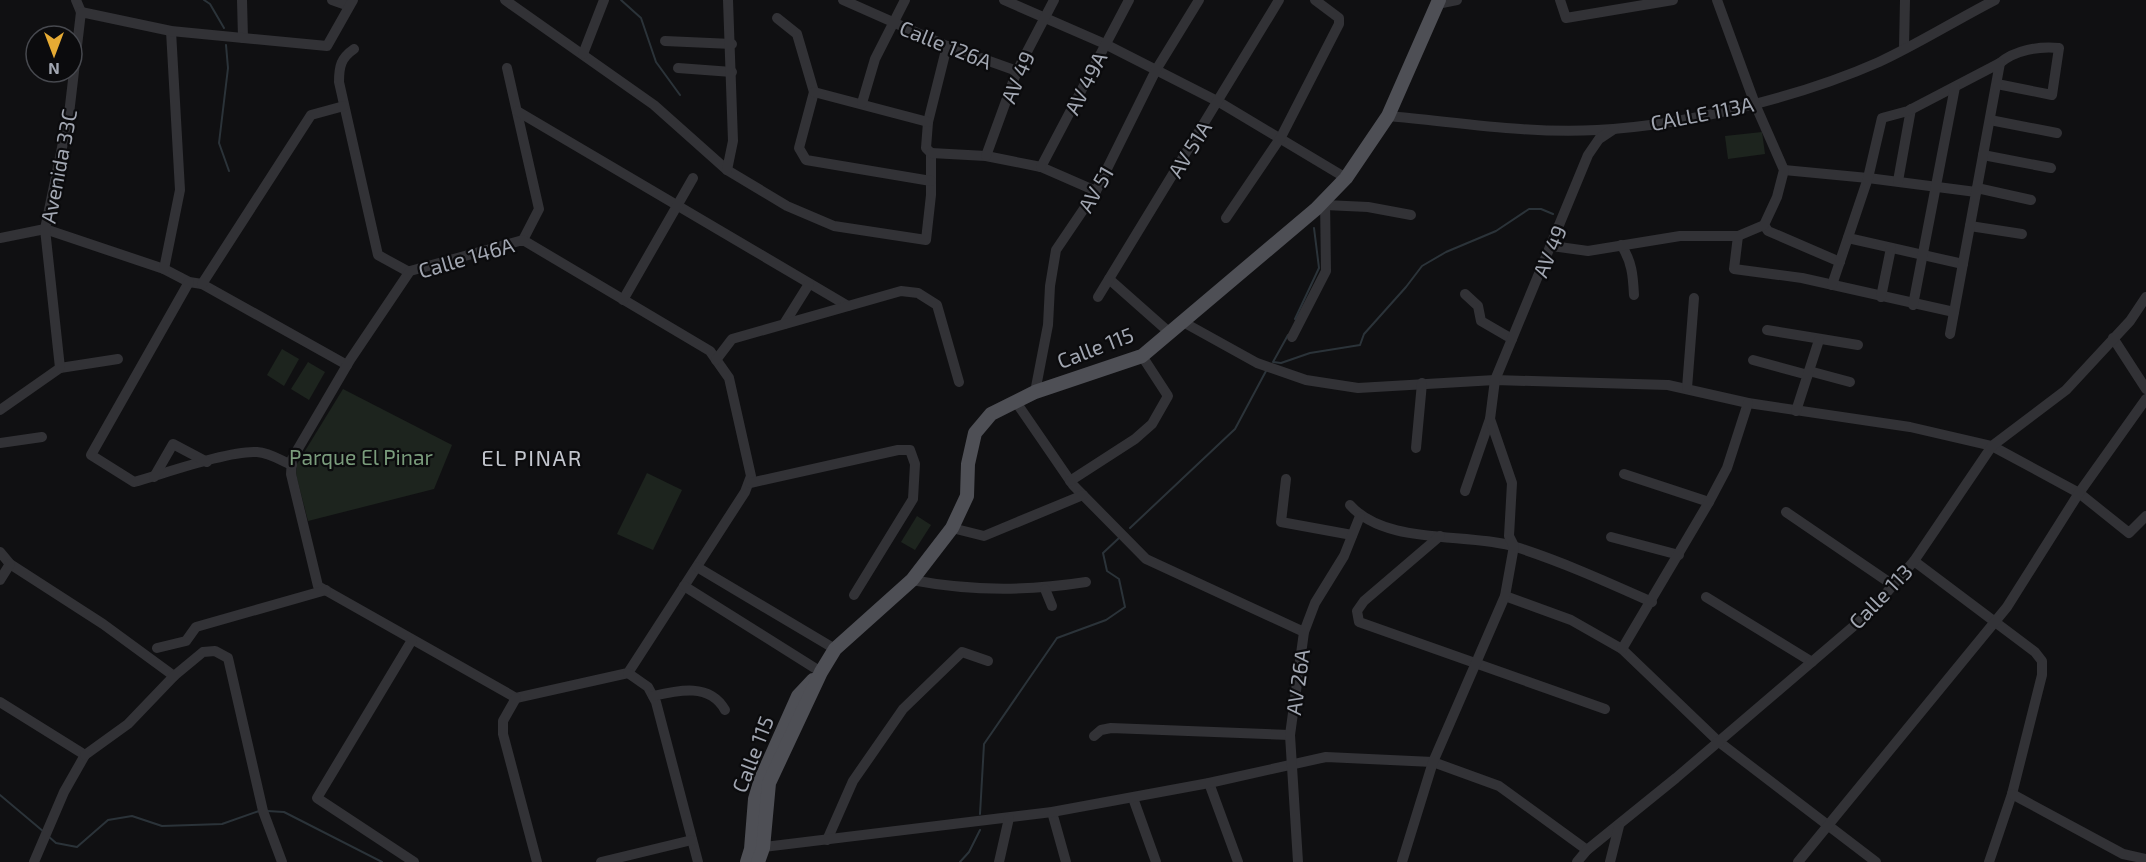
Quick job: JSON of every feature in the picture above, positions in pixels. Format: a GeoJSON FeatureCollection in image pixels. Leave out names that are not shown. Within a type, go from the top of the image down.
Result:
{"type":"FeatureCollection","features":[{"type":"Feature","properties":{"kind":"main road","name":"Calle 115"},"geometry":{"type":"LineString","coordinates":[[758,862],[753,853],[755,799],[761,779],[798,696],[821,672],[835,650],[912,580],[952,528],[966,496],[968,464],[975,433],[991,414],[1035,392],[1142,356],[1325,202],[1346,178],[1388,116],[1438,2]]}},
{"type":"Feature","properties":{"kind":"street"},"geometry":{"type":"LineString","coordinates":[[76,0],[81,12],[171,32],[327,46],[351,3],[332,0]]}},
{"type":"Feature","properties":{"kind":"street"},"geometry":{"type":"LineString","coordinates":[[242,0],[243,38]]}},
{"type":"Feature","properties":{"kind":"street"},"geometry":{"type":"LineString","coordinates":[[505,0],[654,105],[727,171],[787,206],[834,226],[926,240],[931,153]]}},
{"type":"Feature","properties":{"kind":"street"},"geometry":{"type":"LineString","coordinates":[[583,54],[604,0]]}},
{"type":"Feature","properties":{"kind":"street"},"geometry":{"type":"LineString","coordinates":[[727,171],[733,141],[732,44],[728,0]]}},
{"type":"Feature","properties":{"kind":"street","name":"Calle 126A"},"geometry":{"type":"LineString","coordinates":[[843,0],[947,46],[1017,71]]}},
{"type":"Feature","properties":{"kind":"street"},"geometry":{"type":"LineString","coordinates":[[862,103],[875,59],[905,0]]}},
{"type":"Feature","properties":{"kind":"street"},"geometry":{"type":"LineString","coordinates":[[1004,0],[1105,44],[1219,102],[1281,137],[1346,178]]}},
{"type":"Feature","properties":{"kind":"street","name":"AV 49"},"geometry":{"type":"LineString","coordinates":[[986,156],[1017,71],[1054,0]]}},
{"type":"Feature","properties":{"kind":"street","name":"AV 49A"},"geometry":{"type":"LineString","coordinates":[[1041,167],[1130,0]]}},
{"type":"Feature","properties":{"kind":"street","name":"AV 51"},"geometry":{"type":"LineString","coordinates":[[1035,392],[1048,325],[1050,286],[1056,250],[1096,191],[1156,70],[1199,0]]}},
{"type":"Feature","properties":{"kind":"street","name":"AV 51A"},"geometry":{"type":"LineString","coordinates":[[1098,297],[1219,102],[1279,0]]}},
{"type":"Feature","properties":{"kind":"street"},"geometry":{"type":"LineString","coordinates":[[1226,218],[1281,137],[1339,24],[1339,18],[1316,0]]}},
{"type":"Feature","properties":{"kind":"street"},"geometry":{"type":"LineString","coordinates":[[1438,2],[1457,0]]}},
{"type":"Feature","properties":{"kind":"street"},"geometry":{"type":"LineString","coordinates":[[1560,0],[1566,18],[1673,0]]}},
{"type":"Feature","properties":{"kind":"street"},"geometry":{"type":"LineString","coordinates":[[1904,48],[1905,0]]}},
{"type":"Feature","properties":{"kind":"street","name":"CALLE 113A"},"geometry":{"type":"LineString","coordinates":[[1388,116],[1508,127],[1614,129],[1755,104],[1780,98],[1878,62],[1995,0]]}},
{"type":"Feature","properties":{"kind":"street"},"geometry":{"type":"LineString","coordinates":[[1552,246],[1588,251],[1680,236],[1738,236],[1764,225],[1777,197],[1784,170],[1755,104],[1720,1]]}},
{"type":"Feature","properties":{"kind":"street","name":"Avenida 33C"},"geometry":{"type":"LineString","coordinates":[[60,368],[45,229],[69,114],[81,12]]}},
{"type":"Feature","properties":{"kind":"street"},"geometry":{"type":"LineString","coordinates":[[777,18],[797,34],[814,92],[799,148],[806,160],[931,181]]}},
{"type":"Feature","properties":{"kind":"street"},"geometry":{"type":"LineString","coordinates":[[164,269],[180,190],[171,32]]}},
{"type":"Feature","properties":{"kind":"street"},"geometry":{"type":"LineString","coordinates":[[665,41],[732,44]]}},
{"type":"Feature","properties":{"kind":"street"},"geometry":{"type":"LineString","coordinates":[[947,46],[928,122],[926,148],[931,153],[986,156],[1041,167],[1096,191]]}},
{"type":"Feature","properties":{"kind":"street"},"geometry":{"type":"LineString","coordinates":[[1832,285],[1868,177],[1882,118],[1911,109],[2000,63],[2009,55],[2047,47],[2059,48],[2052,95],[1996,84]]}},
{"type":"Feature","properties":{"kind":"street"},"geometry":{"type":"LineString","coordinates":[[354,49],[344,56],[339,68],[339,82],[378,255],[409,273]]}},
{"type":"Feature","properties":{"kind":"street"},"geometry":{"type":"LineString","coordinates":[[1950,334],[2000,63]]}},
{"type":"Feature","properties":{"kind":"street"},"geometry":{"type":"LineString","coordinates":[[507,68],[539,209],[523,240]]}},
{"type":"Feature","properties":{"kind":"street"},"geometry":{"type":"LineString","coordinates":[[678,68],[732,72]]}},
{"type":"Feature","properties":{"kind":"street"},"geometry":{"type":"LineString","coordinates":[[1913,305],[1955,87]]}},
{"type":"Feature","properties":{"kind":"street"},"geometry":{"type":"LineString","coordinates":[[814,92],[928,122]]}},
{"type":"Feature","properties":{"kind":"street"},"geometry":{"type":"LineString","coordinates":[[202,284],[311,115],[344,106]]}},
{"type":"Feature","properties":{"kind":"street"},"geometry":{"type":"LineString","coordinates":[[1898,182],[1911,109]]}},
{"type":"Feature","properties":{"kind":"street"},"geometry":{"type":"LineString","coordinates":[[517,111],[848,306]]}},
{"type":"Feature","properties":{"kind":"street"},"geometry":{"type":"LineString","coordinates":[[1990,120],[2057,133]]}},
{"type":"Feature","properties":{"kind":"street","name":"AV 49"},"geometry":{"type":"LineString","coordinates":[[1490,418],[1495,380],[1588,155],[1599,140],[1614,129]]}},
{"type":"Feature","properties":{"kind":"street"},"geometry":{"type":"LineString","coordinates":[[1983,155],[2051,168]]}},
{"type":"Feature","properties":{"kind":"street"},"geometry":{"type":"LineString","coordinates":[[1784,170],[1977,190],[2031,200]]}},
{"type":"Feature","properties":{"kind":"street"},"geometry":{"type":"LineString","coordinates":[[623,300],[693,178]]}},
{"type":"Feature","properties":{"kind":"street"},"geometry":{"type":"LineString","coordinates":[[1292,337],[1326,271],[1325,202],[1410,215]]}},
{"type":"Feature","properties":{"kind":"street"},"geometry":{"type":"LineString","coordinates":[[1764,225],[1768,231],[1839,262]]}},
{"type":"Feature","properties":{"kind":"street"},"geometry":{"type":"LineString","coordinates":[[1970,226],[2022,234]]}},
{"type":"Feature","properties":{"kind":"street"},"geometry":{"type":"LineString","coordinates":[[0,238],[45,229],[164,269],[189,282],[202,284],[347,365]]}},
{"type":"Feature","properties":{"kind":"street"},"geometry":{"type":"LineString","coordinates":[[1738,236],[1734,269],[1832,285],[1913,305],[1954,312]]}},
{"type":"Feature","properties":{"kind":"street"},"geometry":{"type":"LineString","coordinates":[[1848,238],[1963,264]]}},
{"type":"Feature","properties":{"kind":"street","name":"Calle 146A"},"geometry":{"type":"LineString","coordinates":[[292,465],[292,459],[347,365],[409,273],[523,240],[710,351],[729,378],[751,476],[750,483]]}},
{"type":"Feature","properties":{"kind":"street"},"geometry":{"type":"LineString","coordinates":[[1621,245],[1628,255],[1633,273],[1634,295]]}},
{"type":"Feature","properties":{"kind":"street"},"geometry":{"type":"LineString","coordinates":[[1881,297],[1891,248]]}},
{"type":"Feature","properties":{"kind":"street"},"geometry":{"type":"LineString","coordinates":[[1109,279],[1170,333]]}},
{"type":"Feature","properties":{"kind":"street"},"geometry":{"type":"LineString","coordinates":[[189,282],[91,455],[134,483],[207,462],[255,452],[271,455],[292,465],[291,474],[318,586],[516,698],[628,673],[750,483],[898,450],[910,450],[915,464],[913,499],[854,595]]}},
{"type":"Feature","properties":{"kind":"street"},"geometry":{"type":"LineString","coordinates":[[784,324],[810,284]]}},
{"type":"Feature","properties":{"kind":"street"},"geometry":{"type":"LineString","coordinates":[[716,360],[732,339],[901,291],[918,292],[937,304],[959,382]]}},
{"type":"Feature","properties":{"kind":"street"},"geometry":{"type":"LineString","coordinates":[[1465,294],[1478,306],[1481,321],[1512,339]]}},
{"type":"Feature","properties":{"kind":"street","name":"Calle 113"},"geometry":{"type":"LineString","coordinates":[[1577,862],[1587,850],[1719,742],[1869,613],[1914,561],[1992,446],[2066,390],[2146,297]]}},
{"type":"Feature","properties":{"kind":"street"},"geometry":{"type":"LineString","coordinates":[[1687,388],[1694,298]]}},
{"type":"Feature","properties":{"kind":"street"},"geometry":{"type":"LineString","coordinates":[[1183,322],[1257,363],[1306,380],[1358,388],[1495,380],[1687,388],[1748,403],[1910,427],[1992,446],[2079,493],[2129,533],[2146,516]]}},
{"type":"Feature","properties":{"kind":"street"},"geometry":{"type":"LineString","coordinates":[[1767,330],[1858,345]]}},
{"type":"Feature","properties":{"kind":"street"},"geometry":{"type":"LineString","coordinates":[[2113,338],[2146,389]]}},
{"type":"Feature","properties":{"kind":"street"},"geometry":{"type":"LineString","coordinates":[[1796,411],[1819,340]]}},
{"type":"Feature","properties":{"kind":"street"},"geometry":{"type":"LineString","coordinates":[[1070,480],[1135,439],[1152,424],[1168,396],[1142,356]]}},
{"type":"Feature","properties":{"kind":"street"},"geometry":{"type":"LineString","coordinates":[[0,410],[60,368],[118,359]]}},
{"type":"Feature","properties":{"kind":"street"},"geometry":{"type":"LineString","coordinates":[[1754,360],[1851,382]]}},
{"type":"Feature","properties":{"kind":"street"},"geometry":{"type":"LineString","coordinates":[[1416,448],[1422,383]]}},
{"type":"Feature","properties":{"kind":"street"},"geometry":{"type":"LineString","coordinates":[[1798,862],[1996,622],[2079,493],[2146,399]]}},
{"type":"Feature","properties":{"kind":"street"},"geometry":{"type":"LineString","coordinates":[[1016,402],[1070,480],[1152,562],[1304,632]]}},
{"type":"Feature","properties":{"kind":"street"},"geometry":{"type":"LineString","coordinates":[[1622,649],[1652,602],[1727,468],[1748,403]]}},
{"type":"Feature","properties":{"kind":"street"},"geometry":{"type":"LineString","coordinates":[[1465,491],[1490,418]]}},
{"type":"Feature","properties":{"kind":"street"},"geometry":{"type":"LineString","coordinates":[[1402,862],[1433,762],[1505,596],[1514,546],[1509,536],[1512,483],[1490,418]]}},
{"type":"Feature","properties":{"kind":"street"},"geometry":{"type":"LineString","coordinates":[[0,443],[42,437]]}},
{"type":"Feature","properties":{"kind":"street"},"geometry":{"type":"LineString","coordinates":[[154,477],[173,444],[207,462]]}},
{"type":"Feature","properties":{"kind":"street"},"geometry":{"type":"LineString","coordinates":[[1624,474],[1709,502]]}},
{"type":"Feature","properties":{"kind":"street"},"geometry":{"type":"LineString","coordinates":[[1286,479],[1281,522],[1352,536]]}},
{"type":"Feature","properties":{"kind":"street"},"geometry":{"type":"LineString","coordinates":[[952,528],[984,536],[1083,495]]}},
{"type":"Feature","properties":{"kind":"street"},"geometry":{"type":"LineString","coordinates":[[1350,505],[1360,516],[1403,531],[1514,546],[1584,572],[1652,602]]}},
{"type":"Feature","properties":{"kind":"street"},"geometry":{"type":"LineString","coordinates":[[1786,512],[1893,585]]}},
{"type":"Feature","properties":{"kind":"street","name":"AV 26A"},"geometry":{"type":"LineString","coordinates":[[1298,862],[1290,735],[1304,632],[1311,612],[1338,570],[1360,516]]}},
{"type":"Feature","properties":{"kind":"street"},"geometry":{"type":"LineString","coordinates":[[1440,536],[1364,601],[1357,611],[1357,617],[1364,625],[1605,709]]}},
{"type":"Feature","properties":{"kind":"street"},"geometry":{"type":"LineString","coordinates":[[1611,537],[1679,555]]}},
{"type":"Feature","properties":{"kind":"street"},"geometry":{"type":"LineString","coordinates":[[0,552],[10,564],[103,624],[174,676]]}},
{"type":"Feature","properties":{"kind":"street"},"geometry":{"type":"LineString","coordinates":[[1914,561],[2035,652],[2042,661],[2042,675],[2012,794],[1989,862]]}},
{"type":"Feature","properties":{"kind":"street"},"geometry":{"type":"LineString","coordinates":[[0,580],[10,564]]}},
{"type":"Feature","properties":{"kind":"street"},"geometry":{"type":"LineString","coordinates":[[697,567],[835,650]]}},
{"type":"Feature","properties":{"kind":"street"},"geometry":{"type":"LineString","coordinates":[[912,580],[948,587],[1046,589],[1086,582]]}},
{"type":"Feature","properties":{"kind":"street"},"geometry":{"type":"LineString","coordinates":[[684,586],[821,672]]}},
{"type":"Feature","properties":{"kind":"street"},"geometry":{"type":"LineString","coordinates":[[1046,589],[1052,606]]}},
{"type":"Feature","properties":{"kind":"street"},"geometry":{"type":"LineString","coordinates":[[157,648],[186,641],[196,627],[326,590]]}},
{"type":"Feature","properties":{"kind":"street"},"geometry":{"type":"LineString","coordinates":[[1505,596],[1571,620],[1622,649],[1719,742],[1827,827],[1876,862]]}},
{"type":"Feature","properties":{"kind":"street"},"geometry":{"type":"LineString","coordinates":[[1706,597],[1812,662]]}},
{"type":"Feature","properties":{"kind":"street"},"geometry":{"type":"LineString","coordinates":[[412,640],[317,798],[414,862]]}},
{"type":"Feature","properties":{"kind":"street"},"geometry":{"type":"LineString","coordinates":[[34,862],[64,792],[85,755],[128,724],[174,676],[203,652],[215,651],[228,658],[263,811],[282,862]]}},
{"type":"Feature","properties":{"kind":"street"},"geometry":{"type":"LineString","coordinates":[[827,840],[853,781],[903,709],[963,652],[988,661]]}},
{"type":"Feature","properties":{"kind":"street"},"geometry":{"type":"LineString","coordinates":[[628,673],[648,687],[653,696],[698,862]]}},
{"type":"Feature","properties":{"kind":"street"},"geometry":{"type":"LineString","coordinates":[[653,696],[684,689],[710,694],[719,699],[725,710]]}},
{"type":"Feature","properties":{"kind":"street"},"geometry":{"type":"LineString","coordinates":[[516,698],[503,721],[502,734],[537,862]]}},
{"type":"Feature","properties":{"kind":"street"},"geometry":{"type":"LineString","coordinates":[[0,702],[85,755]]}},
{"type":"Feature","properties":{"kind":"street"},"geometry":{"type":"LineString","coordinates":[[1094,736],[1106,728],[1290,735]]}},
{"type":"Feature","properties":{"kind":"street"},"geometry":{"type":"LineString","coordinates":[[753,853],[827,840],[1052,812],[1209,783],[1326,757],[1433,762],[1499,786],[1587,850]]}},
{"type":"Feature","properties":{"kind":"street"},"geometry":{"type":"LineString","coordinates":[[1209,783],[1238,862]]}},
{"type":"Feature","properties":{"kind":"street"},"geometry":{"type":"LineString","coordinates":[[2012,794],[2123,854],[2146,859]]}},
{"type":"Feature","properties":{"kind":"street"},"geometry":{"type":"LineString","coordinates":[[1133,798],[1156,862]]}},
{"type":"Feature","properties":{"kind":"street"},"geometry":{"type":"LineString","coordinates":[[1052,812],[1066,862]]}},
{"type":"Feature","properties":{"kind":"street"},"geometry":{"type":"LineString","coordinates":[[999,862],[1009,818]]}},
{"type":"Feature","properties":{"kind":"street"},"geometry":{"type":"LineString","coordinates":[[1610,862],[1619,825]]}},
{"type":"Feature","properties":{"kind":"street"},"geometry":{"type":"LineString","coordinates":[[601,862],[693,840]]}},
{"type":"Feature","properties":{"kind":"green space"},"geometry":{"type":"Polygon","coordinates":[[[1762,132],[1765,154],[1728,159],[1725,136],[1762,132]]]}},
{"type":"Feature","properties":{"kind":"green space"},"geometry":{"type":"Polygon","coordinates":[[[282,349],[299,359],[284,386],[267,375],[282,349]]]}},
{"type":"Feature","properties":{"kind":"green space"},"geometry":{"type":"Polygon","coordinates":[[[308,362],[325,372],[309,400],[291,389],[308,362]]]}},
{"type":"Feature","properties":{"kind":"green space","name":"Parque El Pinar"},"geometry":{"type":"Polygon","coordinates":[[[343,389],[452,445],[434,489],[308,521],[296,474],[297,464],[343,389]]]}},
{"type":"Feature","properties":{"kind":"green space"},"geometry":{"type":"Polygon","coordinates":[[[647,473],[682,490],[653,550],[617,534],[647,473]]]}},
{"type":"Feature","properties":{"kind":"green space"},"geometry":{"type":"Polygon","coordinates":[[[917,516],[931,525],[915,550],[901,542],[917,516]]]}},
{"type":"Feature","properties":{"kind":"waterway"},"geometry":{"type":"LineString","coordinates":[[204,0],[210,4],[224,28]]}},
{"type":"Feature","properties":{"kind":"waterway"},"geometry":{"type":"LineString","coordinates":[[621,0],[641,18],[656,62],[680,95]]}},
{"type":"Feature","properties":{"kind":"waterway"},"geometry":{"type":"LineString","coordinates":[[226,45],[228,68],[219,143],[229,171]]}},
{"type":"Feature","properties":{"kind":"waterway"},"geometry":{"type":"LineString","coordinates":[[1288,335],[1273,362],[1281,363],[1310,353],[1360,345],[1364,334],[1422,266],[1446,252],[1496,231],[1529,209],[1541,209],[1553,214]]}},
{"type":"Feature","properties":{"kind":"waterway"},"geometry":{"type":"LineString","coordinates":[[1295,319],[1319,268],[1314,228]]}},
{"type":"Feature","properties":{"kind":"waterway"},"geometry":{"type":"LineString","coordinates":[[1130,528],[1235,429],[1266,371]]}},
{"type":"Feature","properties":{"kind":"waterway"},"geometry":{"type":"LineString","coordinates":[[980,814],[984,744],[1057,638],[1106,620],[1125,607],[1119,579],[1107,571],[1103,553],[1119,538]]}},
{"type":"Feature","properties":{"kind":"waterway"},"geometry":{"type":"LineString","coordinates":[[0,795],[44,832]]}},
{"type":"Feature","properties":{"kind":"waterway"},"geometry":{"type":"LineString","coordinates":[[48,836],[56,843],[77,847],[108,820],[132,816],[162,826],[222,824],[259,811]]}},
{"type":"Feature","properties":{"kind":"waterway"},"geometry":{"type":"LineString","coordinates":[[267,811],[284,812],[382,862]]}},
{"type":"Feature","properties":{"kind":"waterway"},"geometry":{"type":"LineString","coordinates":[[960,862],[969,852],[980,830]]}},
{"type":"Feature","properties":{"kind":"district","name":"EL PINAR"},"geometry":{"type":"Point","coordinates":[532,457]}}]}
